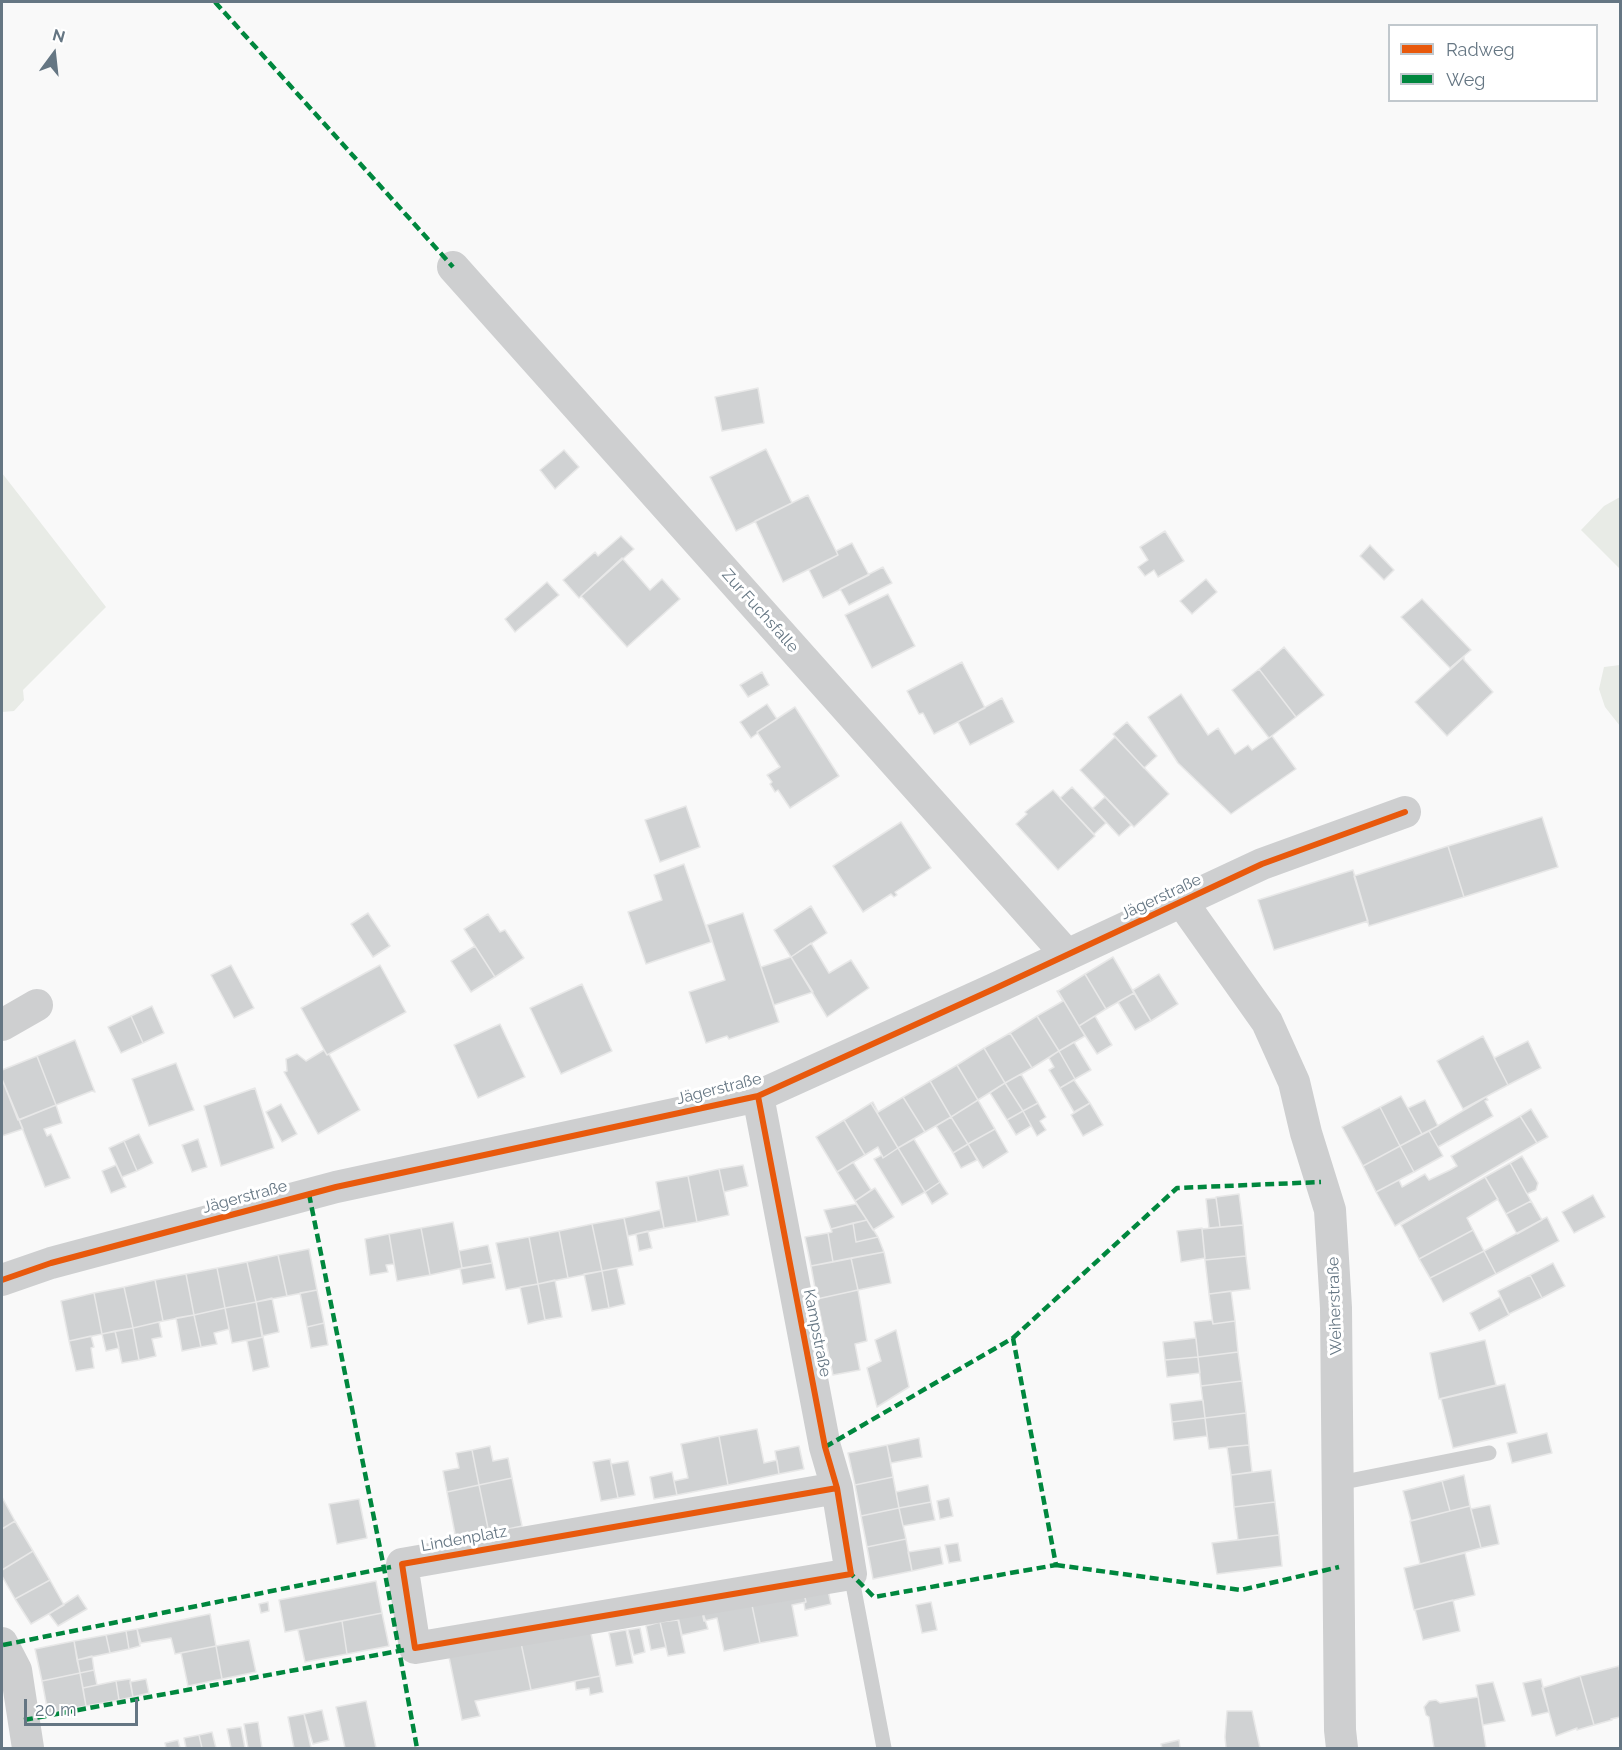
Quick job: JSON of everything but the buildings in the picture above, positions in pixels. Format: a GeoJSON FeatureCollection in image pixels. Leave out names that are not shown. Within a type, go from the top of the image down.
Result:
{"type":"FeatureCollection","features":[{"type":"Feature","properties":{"kind":"street","name":"Zur Fuchsfalle"},"geometry":{"type":"LineString","coordinates":[[453,267],[1067,955]]}},
{"type":"Feature","properties":{"kind":"street","name":"Jägerstraße"},"geometry":{"type":"LineString","coordinates":[[2,1280],[51,1263],[336,1187],[758,1096],[1262,864],[1405,812]]}},
{"type":"Feature","properties":{"kind":"street","name":"Weiherstraße"},"geometry":{"type":"LineString","coordinates":[[1182,902],[1267,1022],[1294,1082],[1306,1133],[1330,1210],[1336,1308],[1342,1749]]}},
{"type":"Feature","properties":{"kind":"street"},"geometry":{"type":"LineString","coordinates":[[2,1025],[37,1005]]}},
{"type":"Feature","properties":{"kind":"street","name":"Kampstraße"},"geometry":{"type":"LineString","coordinates":[[758,1096],[825,1447],[837,1488],[851,1574]]}},
{"type":"Feature","properties":{"kind":"street","name":"Lindenplatz"},"geometry":{"type":"LineString","coordinates":[[837,1488],[402,1564],[415,1648],[851,1574]]}},
{"type":"Feature","properties":{"kind":"street"},"geometry":{"type":"LineString","coordinates":[[2,1643],[16,1670],[28,1749]]}},
{"type":"Feature","properties":{"kind":"lane"},"geometry":{"type":"LineString","coordinates":[[1339,1483],[1489,1453]]}},
{"type":"Feature","properties":{"kind":"lane","name":"Kampstraße"},"geometry":{"type":"LineString","coordinates":[[851,1574],[884,1749]]}},
{"type":"Feature","properties":{"kind":"shaded area"},"geometry":{"type":"Polygon","coordinates":[[[2,473],[106,607],[23,690],[24,700],[14,711],[2,712],[2,473]]]}},
{"type":"Feature","properties":{"kind":"shaded area"},"geometry":{"type":"Polygon","coordinates":[[[1620,497],[1620,569],[1581,530],[1604,506],[1620,497]]]}},
{"type":"Feature","properties":{"kind":"shaded area"},"geometry":{"type":"Polygon","coordinates":[[[1620,665],[1620,726],[1605,707],[1599,689],[1604,667],[1620,665]]]}},
{"type":"Feature","properties":{"kind":"marked path"},"geometry":{"type":"LineString","coordinates":[[215,2],[453,267]]}},
{"type":"Feature","properties":{"kind":"marked path"},"geometry":{"type":"LineString","coordinates":[[1013,1338],[1177,1188],[1321,1182]]}},
{"type":"Feature","properties":{"kind":"marked path"},"geometry":{"type":"LineString","coordinates":[[309,1194],[384,1568],[417,1748]]}},
{"type":"Feature","properties":{"kind":"marked path"},"geometry":{"type":"LineString","coordinates":[[825,1447],[1013,1338],[1056,1565],[874,1597],[851,1574]]}},
{"type":"Feature","properties":{"kind":"marked path"},"geometry":{"type":"LineString","coordinates":[[1056,1565],[1241,1590],[1339,1567]]}},
{"type":"Feature","properties":{"kind":"marked path"},"geometry":{"type":"LineString","coordinates":[[3,1645],[391,1567]]}},
{"type":"Feature","properties":{"kind":"marked path"},"geometry":{"type":"LineString","coordinates":[[24,1720],[404,1650]]}},
{"type":"Feature","properties":{"kind":"cycle path"},"geometry":{"type":"LineString","coordinates":[[2,1280],[51,1263],[336,1187],[758,1096],[1262,864],[1405,812]]}},
{"type":"Feature","properties":{"kind":"cycle path"},"geometry":{"type":"LineString","coordinates":[[758,1096],[825,1447],[837,1488],[851,1574],[415,1648],[402,1564],[837,1488]]}}]}
